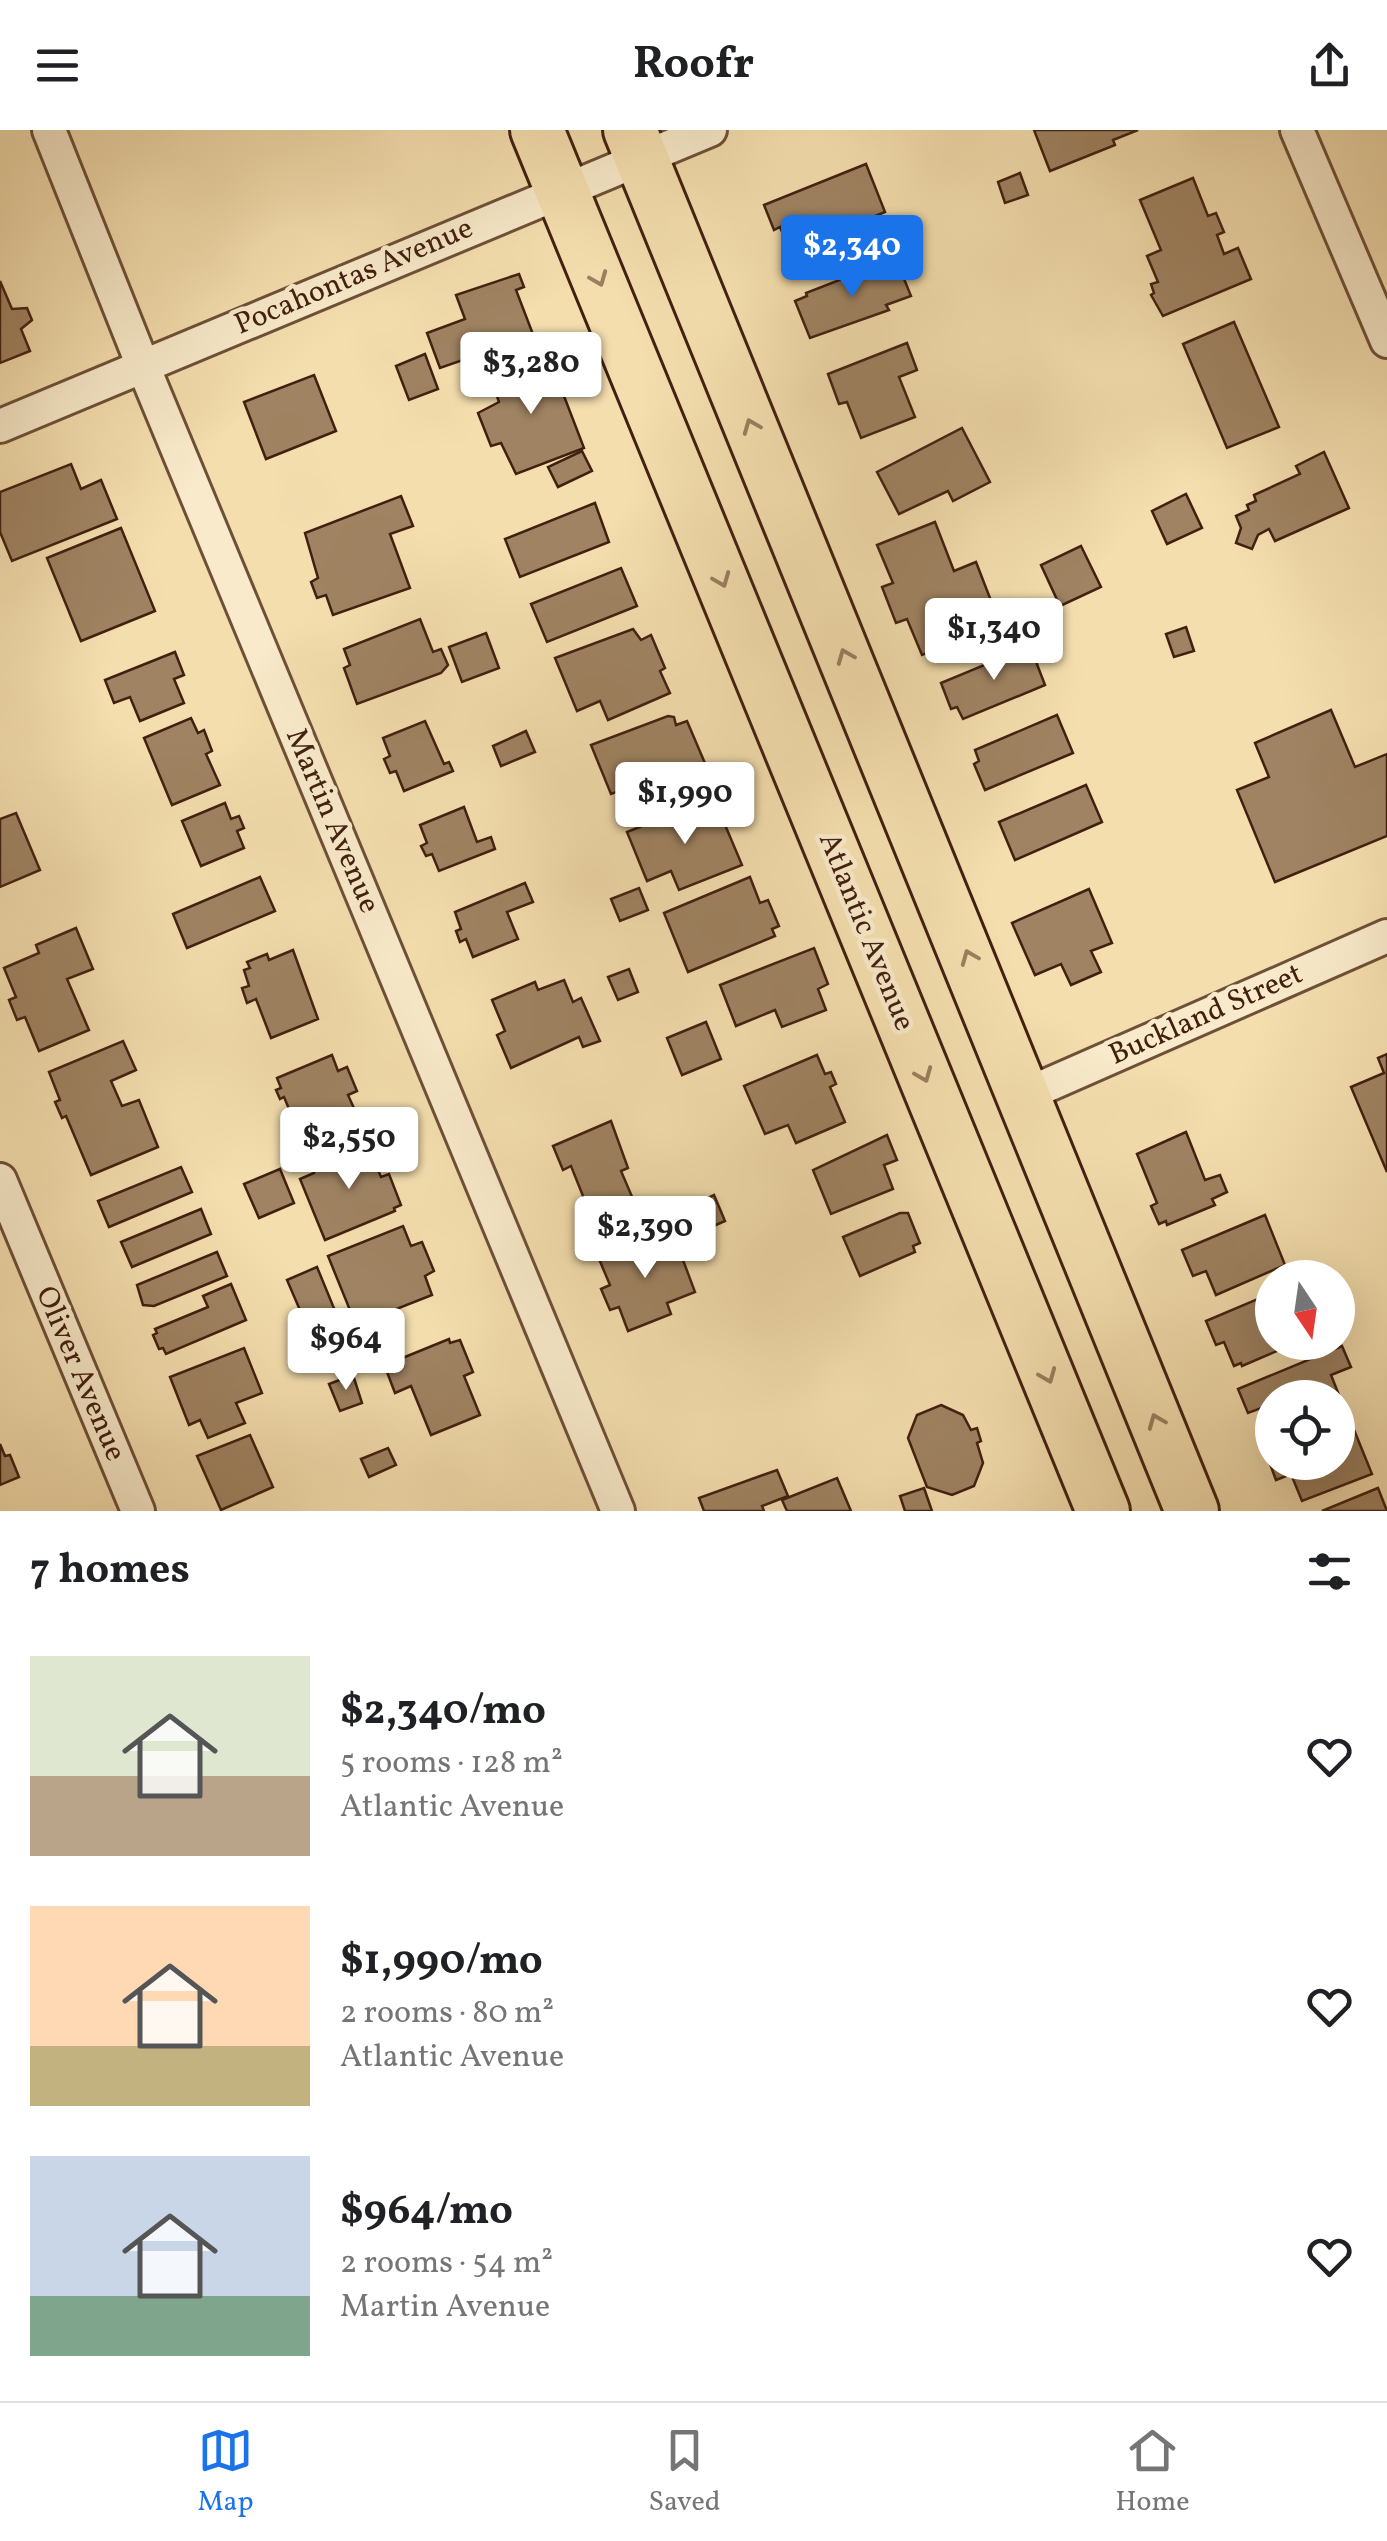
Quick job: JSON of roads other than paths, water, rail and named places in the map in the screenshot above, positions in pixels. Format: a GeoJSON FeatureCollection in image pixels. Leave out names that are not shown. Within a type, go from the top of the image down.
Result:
{"type":"FeatureCollection","features":[{"type":"Feature","properties":{"kind":"main road","name":"Atlantic Avenue"},"geometry":{"type":"LineString","coordinates":[[537,130],[1103,1511]]}},
{"type":"Feature","properties":{"kind":"main road"},"geometry":{"type":"LineString","coordinates":[[635,144],[1192,1511]]}},
{"type":"Feature","properties":{"kind":"street","name":"Martin Avenue"},"geometry":{"type":"LineString","coordinates":[[50,130],[142,366],[618,1511]]}},
{"type":"Feature","properties":{"kind":"street","name":"Pocahontas Avenue"},"geometry":{"type":"LineString","coordinates":[[0,426],[562,189],[635,144],[710,130]]}},
{"type":"Feature","properties":{"kind":"street"},"geometry":{"type":"LineString","coordinates":[[1298,130],[1387,341]]}},
{"type":"Feature","properties":{"kind":"street","name":"Buckland Street"},"geometry":{"type":"LineString","coordinates":[[1025,1095],[1387,936]]}},
{"type":"Feature","properties":{"kind":"street","name":"Oliver Avenue"},"geometry":{"type":"LineString","coordinates":[[0,1180],[138,1511]]}}]}
